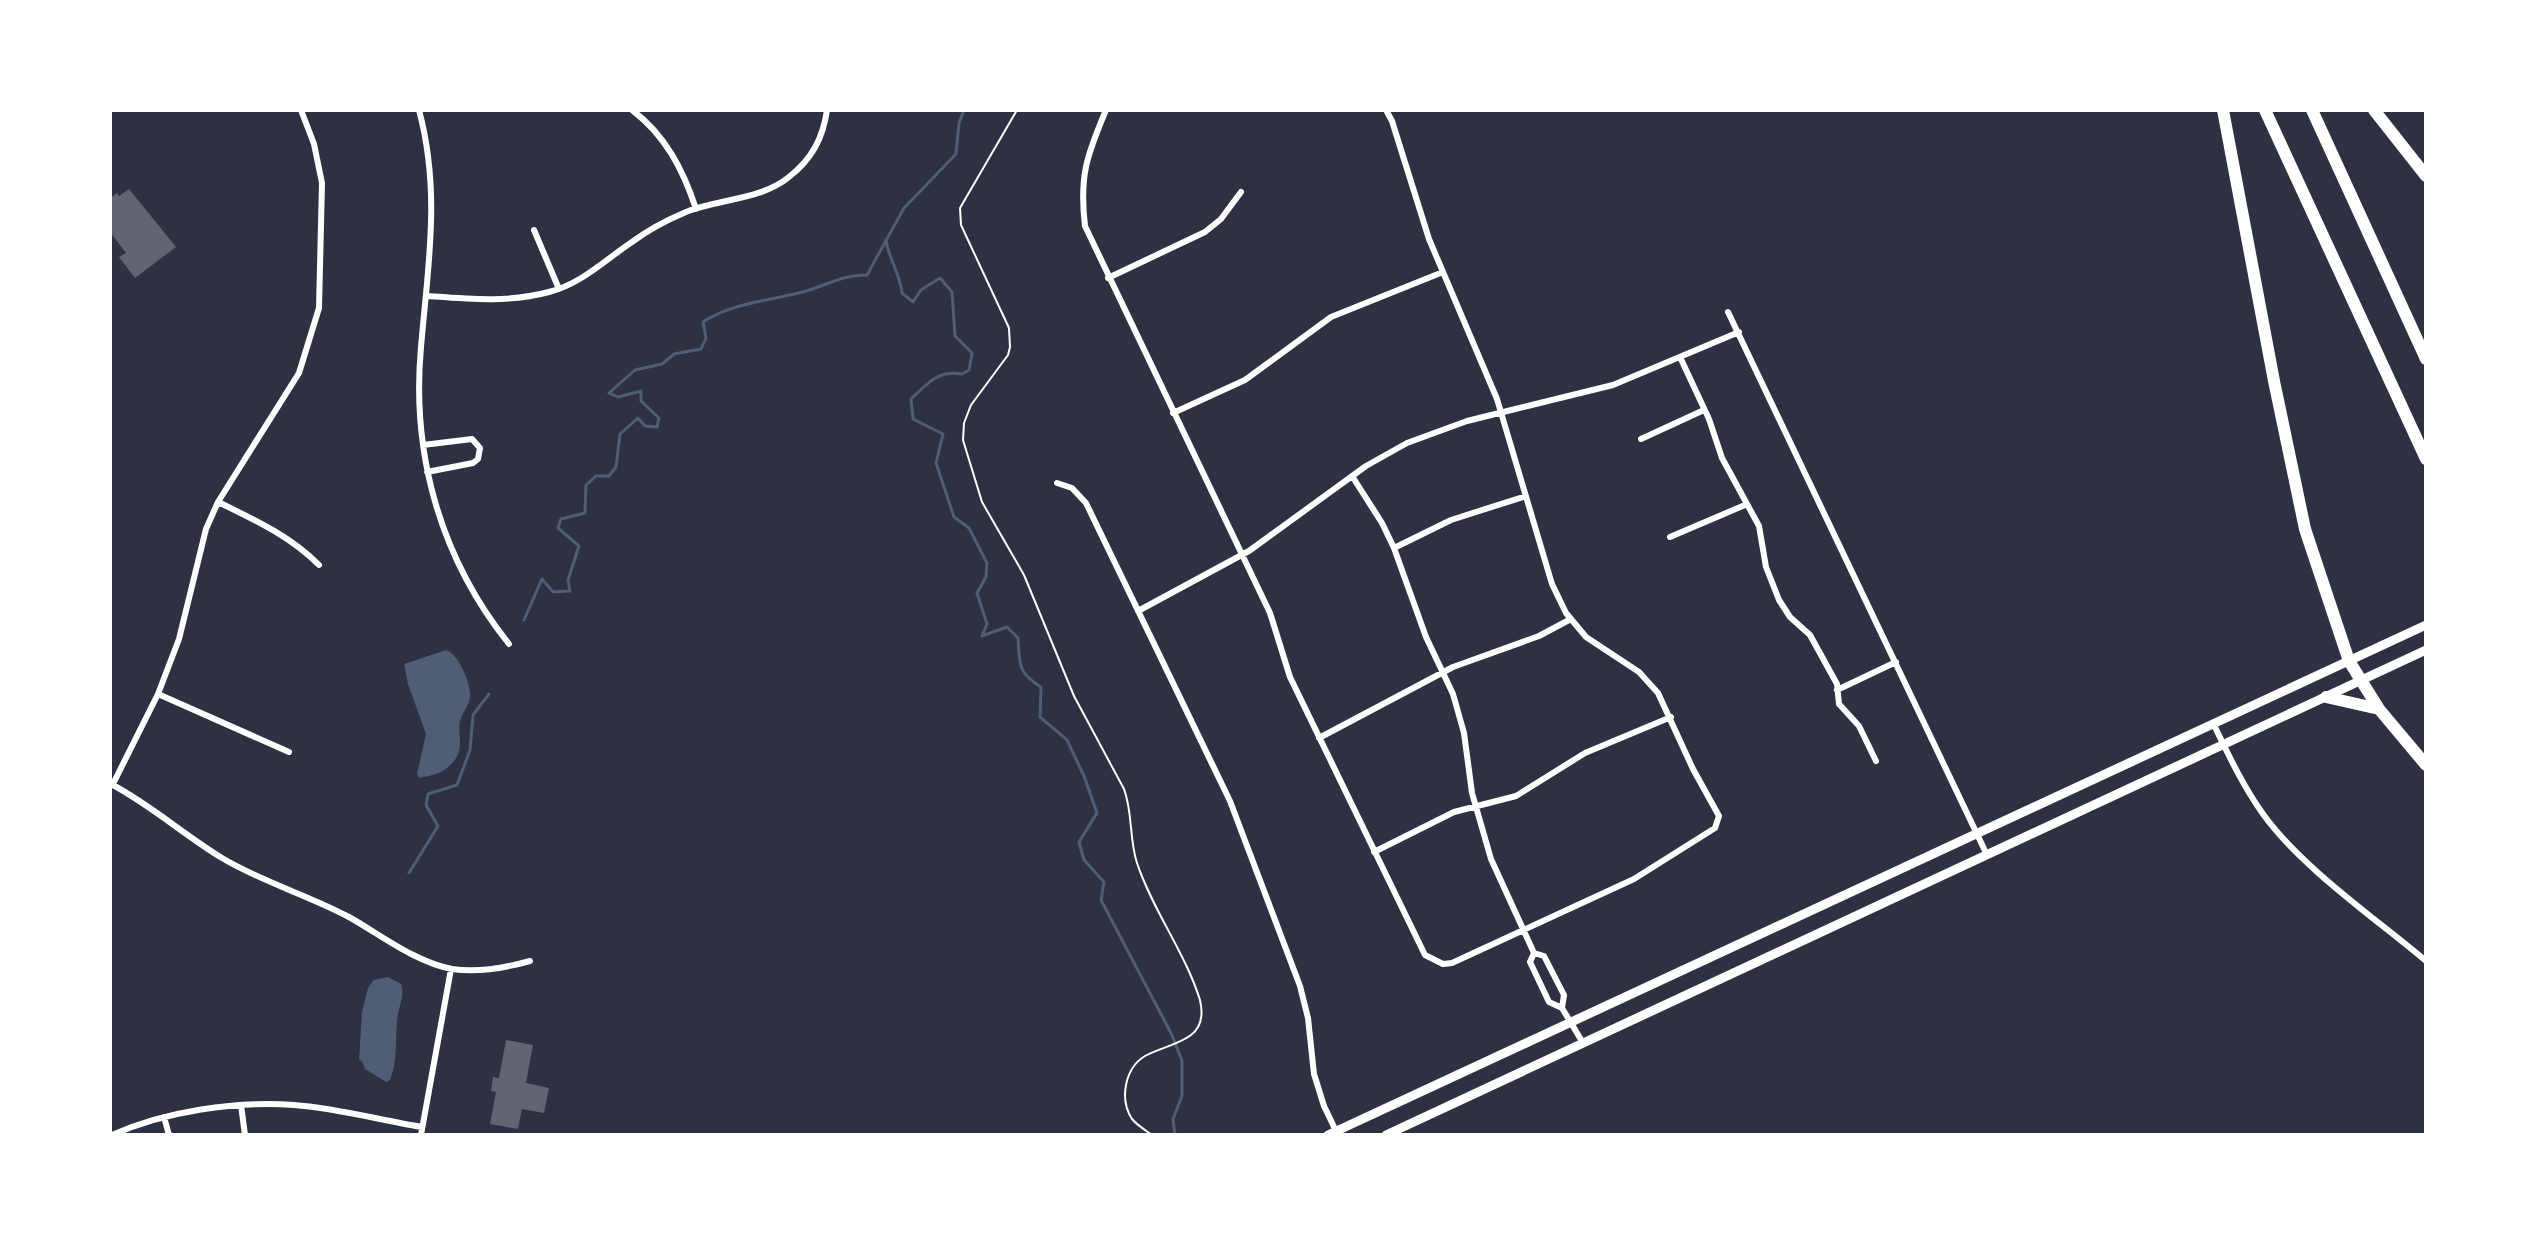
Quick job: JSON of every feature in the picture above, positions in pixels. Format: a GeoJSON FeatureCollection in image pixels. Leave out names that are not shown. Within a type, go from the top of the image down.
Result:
{"type":"FeatureCollection","features":[{"type":"Feature","properties":{"kind":"highway"},"geometry":{"type":"LineString","coordinates":[[2223,110],[2305,529],[2349,661],[2379,709],[2426,765]]}},
{"type":"Feature","properties":{"kind":"highway"},"geometry":{"type":"LineString","coordinates":[[2265,110],[2426,459]]}},
{"type":"Feature","properties":{"kind":"highway"},"geometry":{"type":"LineString","coordinates":[[2312,110],[2426,359]]}},
{"type":"Feature","properties":{"kind":"highway"},"geometry":{"type":"LineString","coordinates":[[2374,110],[2426,176]]}},
{"type":"Feature","properties":{"kind":"highway"},"geometry":{"type":"LineString","coordinates":[[2326,697],[2379,709]]}},
{"type":"Feature","properties":{"kind":"main road"},"geometry":{"type":"LineString","coordinates":[[1332,1133],[2426,625]]}},
{"type":"Feature","properties":{"kind":"main road"},"geometry":{"type":"LineString","coordinates":[[1386,1135],[2426,650]]}},
{"type":"Feature","properties":{"kind":"street"},"geometry":{"type":"LineString","coordinates":[[301,110],[314,144],[322,183],[319,308],[299,373],[218,502],[199,554],[179,639],[158,694],[112,784],[243,870],[328,905],[396,945],[451,969],[487,970],[530,961]]}},
{"type":"Feature","properties":{"kind":"street"},"geometry":{"type":"LineString","coordinates":[[419,110],[428,151],[433,213],[418,392],[427,472],[437,516],[453,555],[491,621],[509,644]]}},
{"type":"Feature","properties":{"kind":"street"},"geometry":{"type":"LineString","coordinates":[[632,110],[653,128],[675,156],[696,209]]}},
{"type":"Feature","properties":{"kind":"street"},"geometry":{"type":"LineString","coordinates":[[427,296],[498,300],[559,289],[590,273],[644,234],[696,209],[759,192],[787,179],[814,152],[824,131],[827,110]]}},
{"type":"Feature","properties":{"kind":"street"},"geometry":{"type":"LineString","coordinates":[[1106,110],[1088,152],[1081,192],[1085,226],[1243,554],[1270,613],[1290,677],[1374,852],[1425,955],[1443,964],[1452,963],[1634,879],[1715,828],[1719,822],[1717,810],[1693,769],[1658,693],[1639,672],[1586,637],[1569,620],[1552,584],[1501,413],[1429,239],[1386,110]]}},
{"type":"Feature","properties":{"kind":"street"},"geometry":{"type":"LineString","coordinates":[[1108,278],[1193,240],[1221,219],[1241,192]]}},
{"type":"Feature","properties":{"kind":"street"},"geometry":{"type":"LineString","coordinates":[[534,230],[559,289]]}},
{"type":"Feature","properties":{"kind":"street"},"geometry":{"type":"LineString","coordinates":[[1173,413],[1245,380],[1331,317],[1443,272]]}},
{"type":"Feature","properties":{"kind":"street"},"geometry":{"type":"LineString","coordinates":[[1728,312],[1987,855]]}},
{"type":"Feature","properties":{"kind":"street"},"geometry":{"type":"LineString","coordinates":[[1138,611],[1243,554],[1352,476],[1407,443],[1467,421],[1613,385],[1739,332]]}},
{"type":"Feature","properties":{"kind":"street"},"geometry":{"type":"LineString","coordinates":[[1680,357],[1722,458],[1759,526],[1766,567],[1779,600],[1790,617],[1810,635],[1834,677],[1839,704],[1859,726],[1876,761]]}},
{"type":"Feature","properties":{"kind":"street"},"geometry":{"type":"LineString","coordinates":[[1641,439],[1704,410]]}},
{"type":"Feature","properties":{"kind":"street"},"geometry":{"type":"LineString","coordinates":[[423,445],[472,439],[480,448],[478,459],[473,463],[427,472]]}},
{"type":"Feature","properties":{"kind":"street"},"geometry":{"type":"LineString","coordinates":[[1352,476],[1394,548],[1426,637],[1461,719],[1476,807],[1491,859],[1534,953],[1530,962],[1549,1002],[1562,1008],[1583,1043]]}},
{"type":"Feature","properties":{"kind":"street"},"geometry":{"type":"LineString","coordinates":[[1057,483],[1072,488],[1086,503],[1230,801],[1300,986],[1308,1018],[1314,1074],[1332,1133]]}},
{"type":"Feature","properties":{"kind":"street"},"geometry":{"type":"LineString","coordinates":[[1394,548],[1451,520],[1526,496]]}},
{"type":"Feature","properties":{"kind":"street"},"geometry":{"type":"LineString","coordinates":[[218,502],[300,546],[319,565]]}},
{"type":"Feature","properties":{"kind":"street"},"geometry":{"type":"LineString","coordinates":[[1670,537],[1745,505]]}},
{"type":"Feature","properties":{"kind":"street"},"geometry":{"type":"LineString","coordinates":[[1319,738],[1443,672],[1539,636],[1569,620]]}},
{"type":"Feature","properties":{"kind":"street"},"geometry":{"type":"LineString","coordinates":[[1837,690],[1896,662]]}},
{"type":"Feature","properties":{"kind":"street"},"geometry":{"type":"LineString","coordinates":[[158,694],[289,752]]}},
{"type":"Feature","properties":{"kind":"street"},"geometry":{"type":"LineString","coordinates":[[1374,852],[1454,812],[1516,796],[1585,753],[1671,717]]}},
{"type":"Feature","properties":{"kind":"street"},"geometry":{"type":"LineString","coordinates":[[2213,723],[2248,792],[2280,835],[2312,866],[2426,961]]}},
{"type":"Feature","properties":{"kind":"street"},"geometry":{"type":"LineString","coordinates":[[1534,953],[1544,956],[1564,995],[1562,1008]]}},
{"type":"Feature","properties":{"kind":"street"},"geometry":{"type":"LineString","coordinates":[[112,1135],[164,1117],[241,1105],[296,1105],[421,1131],[451,969]]}},
{"type":"Feature","properties":{"kind":"street"},"geometry":{"type":"LineString","coordinates":[[241,1105],[245,1135]]}},
{"type":"Feature","properties":{"kind":"street"},"geometry":{"type":"LineString","coordinates":[[164,1117],[169,1135]]}},
{"type":"Feature","properties":{"kind":"path"},"geometry":{"type":"LineString","coordinates":[[1017,110],[960,208],[961,225],[1011,337],[1008,355],[968,413],[963,440],[982,502],[1024,575],[1069,686],[1124,789],[1129,801],[1138,865],[1194,981],[1202,1007],[1200,1025],[1188,1037],[1155,1051],[1134,1066],[1127,1078],[1125,1098],[1132,1118],[1152,1135]]}},
{"type":"Feature","properties":{"kind":"water"},"geometry":{"type":"Polygon","coordinates":[[[446,650],[459,663],[470,692],[460,721],[459,750],[454,761],[445,769],[419,778],[417,774],[426,734],[404,664],[446,650]]]}},
{"type":"Feature","properties":{"kind":"water"},"geometry":{"type":"Polygon","coordinates":[[[388,977],[401,984],[402,994],[394,1065],[390,1080],[386,1082],[365,1069],[359,1060],[362,1012],[368,988],[374,980],[388,977]]]}},
{"type":"Feature","properties":{"kind":"building"},"geometry":{"type":"Polygon","coordinates":[[[129,189],[176,247],[135,278],[119,257],[126,253],[110,232],[110,198],[129,189]]]}},
{"type":"Feature","properties":{"kind":"building"},"geometry":{"type":"Polygon","coordinates":[[[506,1040],[533,1045],[526,1083],[549,1088],[544,1113],[522,1109],[518,1129],[490,1124],[496,1092],[491,1091],[493,1077],[499,1078],[506,1040]]]}},
{"type":"Feature","properties":{"kind":"waterway"},"geometry":{"type":"LineString","coordinates":[[524,620],[542,579],[553,592],[570,591],[568,580],[579,546],[558,528],[561,519],[585,513],[586,485],[596,476],[609,476],[616,467],[620,434],[638,418],[645,426],[657,427],[659,418],[641,401],[641,391],[618,397],[609,393],[635,370],[662,364],[674,354],[701,349],[706,338],[703,322],[715,315],[843,278],[867,275],[904,208],[956,154],[959,123],[964,110]]}},
{"type":"Feature","properties":{"kind":"waterway"},"geometry":{"type":"LineString","coordinates":[[886,240],[902,293],[913,302],[921,290],[940,278],[952,292],[955,336],[972,353],[969,370],[962,374],[940,376],[911,399],[913,419],[943,434],[936,463],[954,517],[969,528],[987,563],[986,577],[977,593],[987,624],[982,636],[1007,627],[1018,638],[1021,667],[1041,687],[1040,717],[1067,740],[1084,776],[1097,813],[1079,842],[1084,860],[1104,882],[1101,900],[1172,1035],[1182,1061],[1182,1096],[1173,1119],[1175,1135]]}},
{"type":"Feature","properties":{"kind":"waterway"},"geometry":{"type":"LineString","coordinates":[[409,873],[438,826],[426,805],[428,794],[457,785],[470,750],[473,715],[489,694]]}}]}
